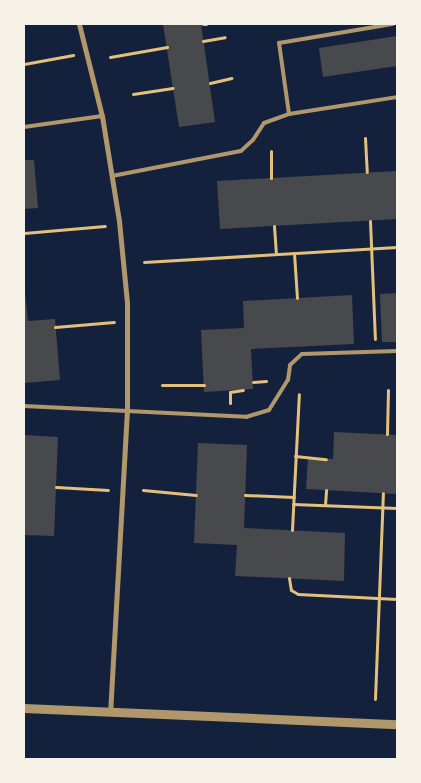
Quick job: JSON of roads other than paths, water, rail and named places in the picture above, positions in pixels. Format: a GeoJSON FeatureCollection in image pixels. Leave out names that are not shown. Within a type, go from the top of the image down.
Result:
{"type":"FeatureCollection","features":[{"type":"Feature","properties":{"kind":"street"},"geometry":{"type":"LineString","coordinates":[[79,24],[102,116],[112,176],[126,302],[127,410],[110,711]]}},
{"type":"Feature","properties":{"kind":"street"},"geometry":{"type":"LineString","coordinates":[[24,708],[397,724]]}},
{"type":"Feature","properties":{"kind":"lane"},"geometry":{"type":"LineString","coordinates":[[289,114],[279,43],[392,24]]}},
{"type":"Feature","properties":{"kind":"lane"},"geometry":{"type":"LineString","coordinates":[[112,176],[241,152],[253,140],[264,123],[289,114],[397,97]]}},
{"type":"Feature","properties":{"kind":"lane"},"geometry":{"type":"LineString","coordinates":[[24,127],[102,116]]}},
{"type":"Feature","properties":{"kind":"lane"},"geometry":{"type":"LineString","coordinates":[[24,406],[246,417],[269,410],[285,386],[290,365],[302,354],[397,351]]}}]}
